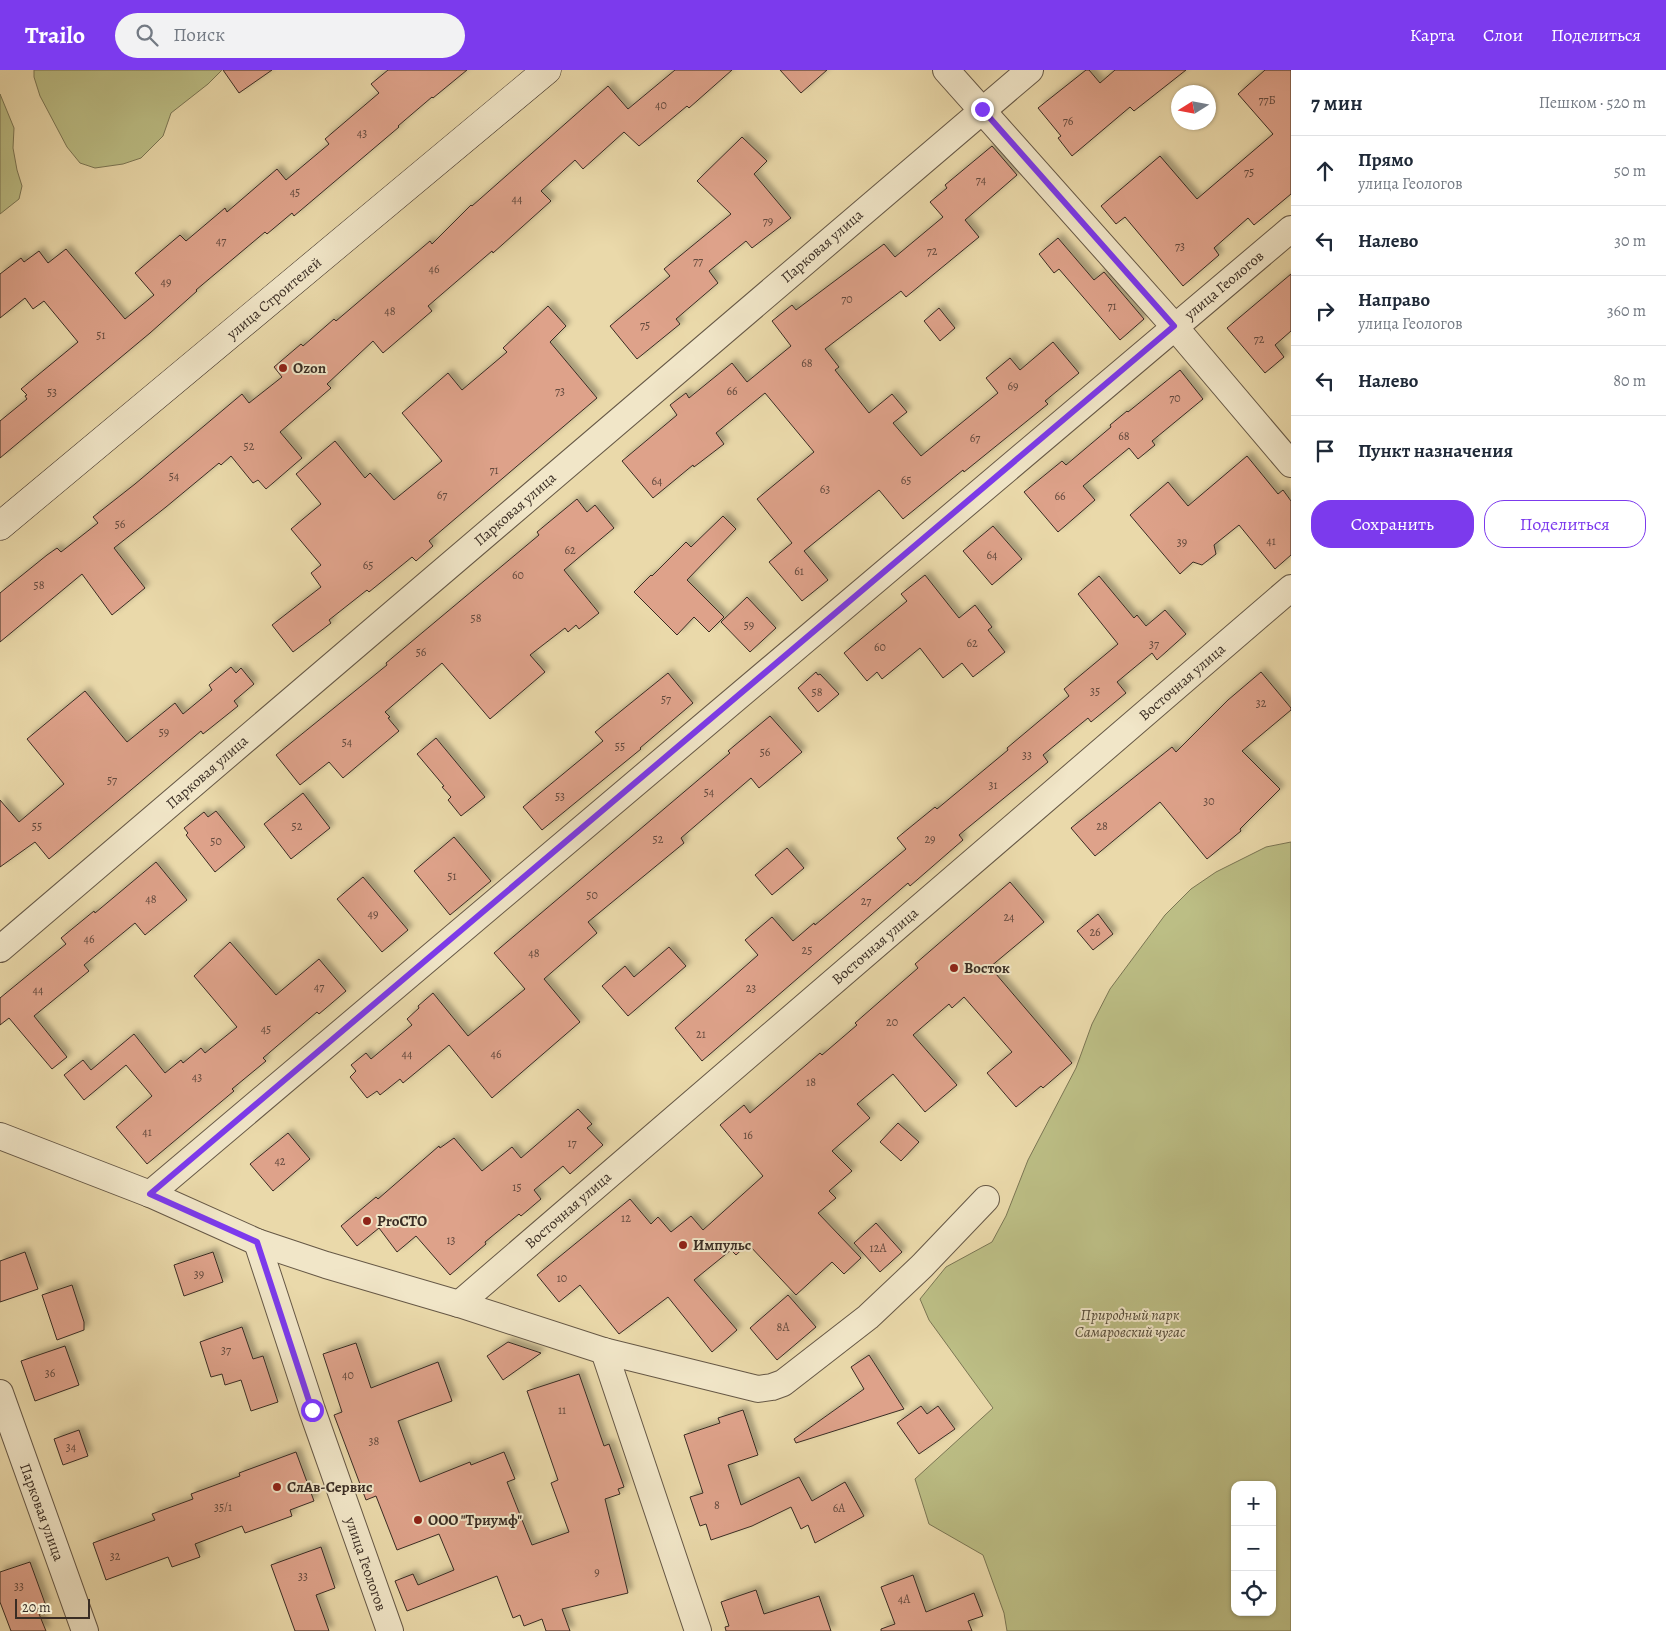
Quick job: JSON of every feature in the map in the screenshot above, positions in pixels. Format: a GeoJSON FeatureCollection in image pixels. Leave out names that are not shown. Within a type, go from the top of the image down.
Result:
{"type":"FeatureCollection","features":[{"type":"Feature","properties":{"kind":"main road","name":"улица Строителей"},"geometry":{"type":"LineString","coordinates":[[0,526],[547,70]]}},
{"type":"Feature","properties":{"kind":"street"},"geometry":{"type":"LineString","coordinates":[[946,70],[1174,326],[1291,464]]}},
{"type":"Feature","properties":{"kind":"street","name":"Парковая улица"},"geometry":{"type":"LineString","coordinates":[[0,949],[1030,70]]}},
{"type":"Feature","properties":{"kind":"street","name":"улица Геологов"},"geometry":{"type":"LineString","coordinates":[[150,1194],[1291,229]]}},
{"type":"Feature","properties":{"kind":"street","name":"Восточная улица"},"geometry":{"type":"LineString","coordinates":[[459,1304],[1291,588]]}},
{"type":"Feature","properties":{"kind":"street"},"geometry":{"type":"LineString","coordinates":[[0,1136],[150,1194],[257,1242],[604,1351],[758,1389],[783,1383],[868,1317],[922,1266],[986,1199]]}},
{"type":"Feature","properties":{"kind":"street","name":"улица Геологов"},"geometry":{"type":"LineString","coordinates":[[257,1242],[312,1410],[390,1631]]}},
{"type":"Feature","properties":{"kind":"street"},"geometry":{"type":"LineString","coordinates":[[604,1351],[698,1631]]}},
{"type":"Feature","properties":{"kind":"street","name":"Парковая улица"},"geometry":{"type":"LineString","coordinates":[[0,1393],[85,1631]]}},
{"type":"Feature","properties":{"kind":"green space"},"geometry":{"type":"Polygon","coordinates":[[[34,70],[222,70],[208,84],[171,113],[163,136],[141,158],[123,164],[95,168],[80,163],[67,147],[40,96],[34,77],[34,70]]]}},
{"type":"Feature","properties":{"kind":"green space"},"geometry":{"type":"Polygon","coordinates":[[[0,94],[14,128],[13,148],[22,186],[19,199],[0,214],[0,94]]]}},
{"type":"Feature","properties":{"kind":"green space","name":"Природный парк Самаровский чугас"},"geometry":{"type":"Polygon","coordinates":[[[1291,842],[1291,1631],[1007,1631],[1004,1613],[983,1555],[929,1524],[915,1479],[993,1408],[929,1320],[920,1299],[946,1267],[992,1242],[1006,1216],[1028,1160],[1076,1068],[1092,1024],[1110,989],[1165,915],[1191,889],[1216,872],[1266,847],[1291,842]]]}},
{"type":"Feature","properties":{"kind":"building"},"geometry":{"type":"Polygon","coordinates":[[[223,70],[272,70],[239,93],[223,70]]]}},
{"type":"Feature","properties":{"kind":"building"},"geometry":{"type":"Polygon","coordinates":[[[388,70],[467,70],[432,97],[294,216],[292,213],[267,234],[265,232],[196,290],[150,333],[0,458],[0,421],[27,399],[25,396],[27,395],[21,389],[78,342],[44,301],[33,309],[25,298],[0,318],[0,274],[21,258],[24,262],[39,251],[48,263],[66,249],[125,319],[154,295],[135,273],[180,235],[186,241],[225,208],[227,212],[277,169],[286,180],[329,144],[325,139],[379,93],[371,84],[388,70]]]}},
{"type":"Feature","properties":{"kind":"building"},"geometry":{"type":"Polygon","coordinates":[[[675,70],[732,70],[689,108],[687,106],[639,146],[624,132],[583,169],[575,160],[541,191],[551,201],[493,253],[492,251],[428,306],[432,311],[383,353],[373,341],[327,384],[331,388],[280,432],[302,458],[266,489],[258,480],[253,483],[231,456],[221,465],[219,463],[114,548],[145,588],[112,615],[82,574],[0,642],[0,593],[47,555],[57,548],[61,552],[98,523],[93,517],[242,394],[249,403],[282,377],[274,367],[301,344],[303,346],[334,319],[336,321],[430,241],[432,244],[471,205],[608,86],[628,109],[675,70]]]}},
{"type":"Feature","properties":{"kind":"building"},"geometry":{"type":"Polygon","coordinates":[[[780,70],[827,70],[801,93],[780,70]]]}},
{"type":"Feature","properties":{"kind":"building"},"geometry":{"type":"Polygon","coordinates":[[[1086,70],[1089,70],[1100,83],[1115,70],[1186,70],[1134,111],[1130,107],[1072,156],[1058,138],[1061,136],[1038,108],[1086,70]]]}},
{"type":"Feature","properties":{"kind":"building"},"geometry":{"type":"Polygon","coordinates":[[[1265,70],[1291,70],[1291,194],[1254,225],[1248,218],[1214,248],[1219,255],[1183,286],[1125,217],[1116,224],[1101,206],[1160,156],[1197,199],[1273,134],[1238,94],[1265,70]]]}},
{"type":"Feature","properties":{"kind":"building"},"geometry":{"type":"Polygon","coordinates":[[[742,137],[767,161],[754,174],[791,218],[752,248],[746,241],[709,271],[718,283],[676,319],[680,324],[637,359],[610,326],[670,276],[664,269],[731,214],[697,181],[742,137]]]}},
{"type":"Feature","properties":{"kind":"building"},"geometry":{"type":"Polygon","coordinates":[[[992,146],[1017,175],[965,220],[979,237],[906,297],[901,291],[825,349],[839,367],[835,370],[869,413],[892,394],[907,412],[893,423],[921,456],[998,393],[986,378],[1010,358],[1020,370],[1053,342],[1079,373],[1045,401],[1048,404],[903,519],[879,490],[804,551],[828,580],[802,601],[769,562],[792,543],[757,499],[814,452],[765,393],[716,433],[724,444],[694,467],[693,465],[653,498],[622,461],[677,415],[670,405],[686,393],[689,398],[732,363],[747,382],[791,346],[772,321],[792,305],[796,310],[884,244],[895,257],[943,217],[930,202],[947,188],[945,185],[992,146]]]}},
{"type":"Feature","properties":{"kind":"building"},"geometry":{"type":"Polygon","coordinates":[[[1058,238],[1094,280],[1104,272],[1144,319],[1120,340],[1059,269],[1054,273],[1039,254],[1058,238]]]}},
{"type":"Feature","properties":{"kind":"building"},"geometry":{"type":"Polygon","coordinates":[[[1291,274],[1291,331],[1275,345],[1284,357],[1265,373],[1227,328],[1291,274]]]}},
{"type":"Feature","properties":{"kind":"building"},"geometry":{"type":"Polygon","coordinates":[[[548,306],[566,326],[550,342],[597,398],[429,541],[433,546],[416,561],[412,557],[369,592],[367,590],[329,620],[331,623],[293,652],[272,625],[321,587],[311,573],[321,565],[291,529],[321,504],[296,474],[335,441],[365,478],[370,473],[394,500],[442,461],[402,413],[448,373],[462,390],[507,352],[503,348],[548,306]]]}},
{"type":"Feature","properties":{"kind":"building"},"geometry":{"type":"Polygon","coordinates":[[[939,308],[955,328],[940,341],[924,321],[939,308]]]}},
{"type":"Feature","properties":{"kind":"building"},"geometry":{"type":"Polygon","coordinates":[[[1180,370],[1203,399],[1152,441],[1155,445],[1138,459],[1129,448],[1083,486],[1095,500],[1058,532],[1024,492],[1062,461],[1066,465],[1111,427],[1110,425],[1180,370]]]}},
{"type":"Feature","properties":{"kind":"building"},"geometry":{"type":"Polygon","coordinates":[[[1247,456],[1278,494],[1283,490],[1291,501],[1291,555],[1275,569],[1239,525],[1214,545],[1216,554],[1202,565],[1193,562],[1180,574],[1130,515],[1168,482],[1188,506],[1247,456]]]}},
{"type":"Feature","properties":{"kind":"building"},"geometry":{"type":"Polygon","coordinates":[[[577,499],[587,512],[595,505],[614,528],[564,570],[599,613],[579,629],[576,625],[568,632],[565,628],[530,655],[545,672],[490,719],[442,663],[385,712],[399,731],[343,778],[329,762],[300,785],[276,755],[387,665],[386,663],[539,535],[537,532],[577,499]]]}},
{"type":"Feature","properties":{"kind":"building"},"geometry":{"type":"Polygon","coordinates":[[[723,516],[736,529],[687,580],[724,617],[709,632],[694,617],[677,635],[634,592],[686,542],[691,547],[723,516]]]}},
{"type":"Feature","properties":{"kind":"building"},"geometry":{"type":"Polygon","coordinates":[[[993,526],[1022,559],[992,585],[963,551],[993,526]]]}},
{"type":"Feature","properties":{"kind":"building"},"geometry":{"type":"Polygon","coordinates":[[[925,575],[959,618],[975,605],[992,627],[988,630],[1005,652],[973,677],[962,663],[943,678],[920,648],[882,679],[877,672],[867,681],[844,653],[907,601],[901,594],[925,575]]]}},
{"type":"Feature","properties":{"kind":"building"},"geometry":{"type":"Polygon","coordinates":[[[1099,576],[1134,618],[1137,615],[1146,626],[1165,610],[1186,634],[1157,660],[1152,653],[1117,682],[1126,693],[1091,722],[1088,718],[1043,755],[1048,762],[959,835],[963,840],[910,886],[908,883],[702,1061],[675,1028],[758,955],[745,940],[772,917],[793,941],[814,923],[815,925],[906,849],[897,838],[935,807],[937,809],[1008,750],[1007,748],[1069,696],[1064,689],[1118,644],[1078,594],[1099,576]]]}},
{"type":"Feature","properties":{"kind":"building"},"geometry":{"type":"Polygon","coordinates":[[[747,597],[776,628],[750,652],[721,622],[747,597]]]}},
{"type":"Feature","properties":{"kind":"building"},"geometry":{"type":"Polygon","coordinates":[[[231,667],[236,673],[241,668],[254,684],[234,701],[238,706],[203,734],[201,731],[49,859],[35,842],[0,867],[0,800],[19,822],[64,784],[27,739],[85,691],[127,742],[175,703],[183,714],[212,690],[209,685],[231,667]]]}},
{"type":"Feature","properties":{"kind":"building"},"geometry":{"type":"Polygon","coordinates":[[[816,672],[839,694],[818,712],[798,688],[816,672]]]}},
{"type":"Feature","properties":{"kind":"building"},"geometry":{"type":"Polygon","coordinates":[[[1261,672],[1291,710],[1242,751],[1280,789],[1240,829],[1241,831],[1207,859],[1160,802],[1095,856],[1071,828],[1172,747],[1176,752],[1228,700],[1261,672]]]}},
{"type":"Feature","properties":{"kind":"building"},"geometry":{"type":"Polygon","coordinates":[[[668,673],[693,703],[641,749],[542,830],[523,807],[603,741],[595,732],[668,673]]]}},
{"type":"Feature","properties":{"kind":"building"},"geometry":{"type":"Polygon","coordinates":[[[770,716],[802,752],[759,788],[751,778],[681,838],[684,843],[588,922],[597,933],[544,979],[580,1022],[492,1098],[449,1045],[403,1083],[400,1079],[380,1095],[377,1091],[367,1098],[350,1077],[356,1071],[351,1065],[366,1053],[371,1059],[412,1025],[407,1019],[433,993],[468,1036],[525,989],[494,953],[730,753],[728,751],[770,716]]]}},
{"type":"Feature","properties":{"kind":"building"},"geometry":{"type":"Polygon","coordinates":[[[436,738],[485,797],[461,816],[448,800],[451,797],[442,787],[444,786],[417,754],[436,738]]]}},
{"type":"Feature","properties":{"kind":"building"},"geometry":{"type":"Polygon","coordinates":[[[303,793],[330,828],[291,859],[264,824],[303,793]]]}},
{"type":"Feature","properties":{"kind":"building"},"geometry":{"type":"Polygon","coordinates":[[[216,811],[245,847],[215,872],[186,835],[188,833],[184,828],[204,812],[208,817],[216,811]]]}},
{"type":"Feature","properties":{"kind":"building"},"geometry":{"type":"Polygon","coordinates":[[[454,837],[491,881],[450,915],[414,871],[454,837]]]}},
{"type":"Feature","properties":{"kind":"building"},"geometry":{"type":"Polygon","coordinates":[[[787,848],[804,868],[772,895],[755,875],[787,848]]]}},
{"type":"Feature","properties":{"kind":"building"},"geometry":{"type":"Polygon","coordinates":[[[156,862],[187,900],[145,935],[135,923],[84,965],[89,971],[34,1016],[67,1057],[52,1069],[9,1018],[0,1025],[0,998],[66,944],[61,938],[94,911],[95,913],[156,862]]]}},
{"type":"Feature","properties":{"kind":"building"},"geometry":{"type":"Polygon","coordinates":[[[363,877],[408,930],[382,952],[337,899],[363,877]]]}},
{"type":"Feature","properties":{"kind":"building"},"geometry":{"type":"Polygon","coordinates":[[[1010,882],[1044,922],[990,967],[1072,1063],[1043,1088],[1041,1086],[1016,1107],[987,1073],[1012,1052],[964,997],[952,1008],[949,1004],[913,1035],[957,1085],[925,1112],[893,1074],[857,1104],[870,1118],[832,1151],[852,1171],[829,1191],[836,1198],[818,1213],[861,1258],[844,1274],[832,1262],[796,1295],[748,1244],[736,1255],[731,1250],[694,1280],[737,1330],[712,1352],[668,1297],[619,1334],[580,1285],[559,1302],[537,1275],[630,1199],[651,1224],[658,1217],[671,1232],[691,1216],[703,1230],[763,1176],[720,1125],[744,1105],[750,1113],[820,1053],[822,1055],[857,1025],[855,1023],[918,968],[915,964],[1010,882]]]}},
{"type":"Feature","properties":{"kind":"building"},"geometry":{"type":"Polygon","coordinates":[[[1098,914],[1113,934],[1093,950],[1077,931],[1098,914]]]}},
{"type":"Feature","properties":{"kind":"building"},"geometry":{"type":"Polygon","coordinates":[[[230,942],[276,995],[319,959],[346,991],[319,1014],[317,1012],[263,1058],[266,1061],[232,1089],[234,1091],[147,1164],[116,1127],[152,1096],[126,1065],[84,1100],[64,1075],[83,1060],[91,1070],[134,1034],[165,1073],[181,1060],[183,1063],[201,1048],[205,1053],[237,1027],[194,976],[230,942]]]}},
{"type":"Feature","properties":{"kind":"building"},"geometry":{"type":"Polygon","coordinates":[[[669,947],[686,966],[628,1016],[602,986],[625,966],[634,977],[669,947]]]}},
{"type":"Feature","properties":{"kind":"building"},"geometry":{"type":"Polygon","coordinates":[[[578,1109],[592,1124],[587,1128],[603,1145],[570,1174],[563,1166],[534,1190],[541,1199],[521,1216],[519,1214],[485,1242],[486,1244],[450,1275],[416,1236],[397,1252],[379,1228],[357,1246],[341,1226],[376,1197],[378,1199],[439,1146],[440,1148],[454,1138],[482,1171],[512,1147],[521,1158],[578,1109]]]}},
{"type":"Feature","properties":{"kind":"building"},"geometry":{"type":"Polygon","coordinates":[[[898,1123],[919,1142],[901,1161],[880,1142],[898,1123]]]}},
{"type":"Feature","properties":{"kind":"building"},"geometry":{"type":"Polygon","coordinates":[[[288,1133],[310,1159],[273,1191],[250,1164],[288,1133]]]}},
{"type":"Feature","properties":{"kind":"building"},"geometry":{"type":"Polygon","coordinates":[[[876,1223],[902,1252],[880,1272],[854,1243],[876,1223]]]}},
{"type":"Feature","properties":{"kind":"building"},"geometry":{"type":"Polygon","coordinates":[[[25,1252],[38,1289],[0,1302],[0,1261],[25,1252]]]}},
{"type":"Feature","properties":{"kind":"building"},"geometry":{"type":"Polygon","coordinates":[[[213,1252],[223,1282],[184,1296],[174,1265],[213,1252]]]}},
{"type":"Feature","properties":{"kind":"building"},"geometry":{"type":"Polygon","coordinates":[[[72,1285],[84,1322],[84,1330],[57,1340],[42,1295],[72,1285]]]}},
{"type":"Feature","properties":{"kind":"building"},"geometry":{"type":"Polygon","coordinates":[[[788,1295],[816,1327],[777,1360],[750,1328],[788,1295]]]}},
{"type":"Feature","properties":{"kind":"building"},"geometry":{"type":"Polygon","coordinates":[[[242,1327],[253,1359],[263,1356],[278,1402],[251,1411],[241,1380],[225,1385],[222,1374],[211,1377],[200,1342],[242,1327]]]}},
{"type":"Feature","properties":{"kind":"building"},"geometry":{"type":"Polygon","coordinates":[[[508,1342],[541,1353],[503,1380],[487,1356],[508,1342]]]}},
{"type":"Feature","properties":{"kind":"building"},"geometry":{"type":"Polygon","coordinates":[[[356,1343],[371,1388],[438,1362],[452,1401],[398,1421],[420,1482],[470,1462],[471,1465],[504,1452],[515,1479],[507,1482],[532,1545],[569,1532],[551,1483],[558,1480],[527,1391],[579,1374],[604,1446],[609,1444],[624,1487],[618,1489],[620,1494],[605,1499],[628,1593],[562,1609],[570,1631],[546,1631],[542,1619],[524,1626],[520,1615],[513,1618],[497,1576],[407,1611],[395,1581],[413,1574],[418,1585],[454,1570],[439,1534],[397,1550],[376,1496],[366,1500],[334,1415],[342,1412],[323,1354],[356,1343]]]}},
{"type":"Feature","properties":{"kind":"building"},"geometry":{"type":"Polygon","coordinates":[[[65,1346],[79,1385],[35,1401],[21,1361],[65,1346]]]}},
{"type":"Feature","properties":{"kind":"building"},"geometry":{"type":"Polygon","coordinates":[[[869,1355],[904,1409],[796,1443],[794,1439],[864,1389],[851,1367],[869,1355]]]}},
{"type":"Feature","properties":{"kind":"building"},"geometry":{"type":"Polygon","coordinates":[[[921,1406],[927,1414],[938,1406],[955,1429],[919,1454],[897,1423],[921,1406]]]}},
{"type":"Feature","properties":{"kind":"building"},"geometry":{"type":"Polygon","coordinates":[[[743,1410],[758,1455],[728,1465],[741,1505],[799,1477],[812,1501],[845,1482],[864,1516],[815,1543],[808,1525],[801,1529],[791,1507],[752,1526],[711,1540],[706,1524],[700,1526],[690,1497],[703,1493],[684,1435],[720,1423],[718,1418],[743,1410]]]}},
{"type":"Feature","properties":{"kind":"building"},"geometry":{"type":"Polygon","coordinates":[[[79,1430],[88,1456],[63,1465],[54,1439],[79,1430]]]}},
{"type":"Feature","properties":{"kind":"building"},"geometry":{"type":"Polygon","coordinates":[[[296,1452],[314,1501],[290,1510],[292,1516],[245,1533],[242,1526],[195,1544],[200,1557],[172,1567],[168,1557],[106,1580],[93,1543],[155,1520],[152,1514],[193,1499],[191,1494],[240,1476],[239,1473],[296,1452]]]}},
{"type":"Feature","properties":{"kind":"building"},"geometry":{"type":"Polygon","coordinates":[[[321,1547],[335,1588],[316,1595],[329,1631],[295,1631],[271,1565],[321,1547]]]}},
{"type":"Feature","properties":{"kind":"building"},"geometry":{"type":"Polygon","coordinates":[[[30,1562],[46,1606],[37,1609],[46,1631],[11,1631],[0,1602],[0,1572],[30,1562]]]}},
{"type":"Feature","properties":{"kind":"building"},"geometry":{"type":"Polygon","coordinates":[[[913,1575],[926,1612],[974,1593],[983,1616],[968,1621],[972,1631],[881,1631],[881,1629],[895,1624],[881,1587],[913,1575]]]}},
{"type":"Feature","properties":{"kind":"building"},"geometry":{"type":"Polygon","coordinates":[[[756,1590],[764,1614],[819,1596],[831,1631],[726,1631],[725,1627],[729,1626],[721,1602],[756,1590]]]}},
{"type":"Feature","properties":{"kind":"place","name":"Ozon"},"geometry":{"type":"Point","coordinates":[283,368]}},
{"type":"Feature","properties":{"kind":"place","name":"Восток"},"geometry":{"type":"Point","coordinates":[954,968]}},
{"type":"Feature","properties":{"kind":"place","name":"ProСТО"},"geometry":{"type":"Point","coordinates":[367,1221]}},
{"type":"Feature","properties":{"kind":"place","name":"Импульс"},"geometry":{"type":"Point","coordinates":[683,1245]}},
{"type":"Feature","properties":{"kind":"place","name":"СлАв-Сервис"},"geometry":{"type":"Point","coordinates":[277,1487]}},
{"type":"Feature","properties":{"kind":"place","name":"ООО \"Триумф\""},"geometry":{"type":"Point","coordinates":[418,1520]}},
{"type":"Feature","properties":{"kind":"route"},"geometry":{"type":"LineString","coordinates":[[312,1410],[257,1242],[150,1194],[1174,326],[982,109]]}}]}
